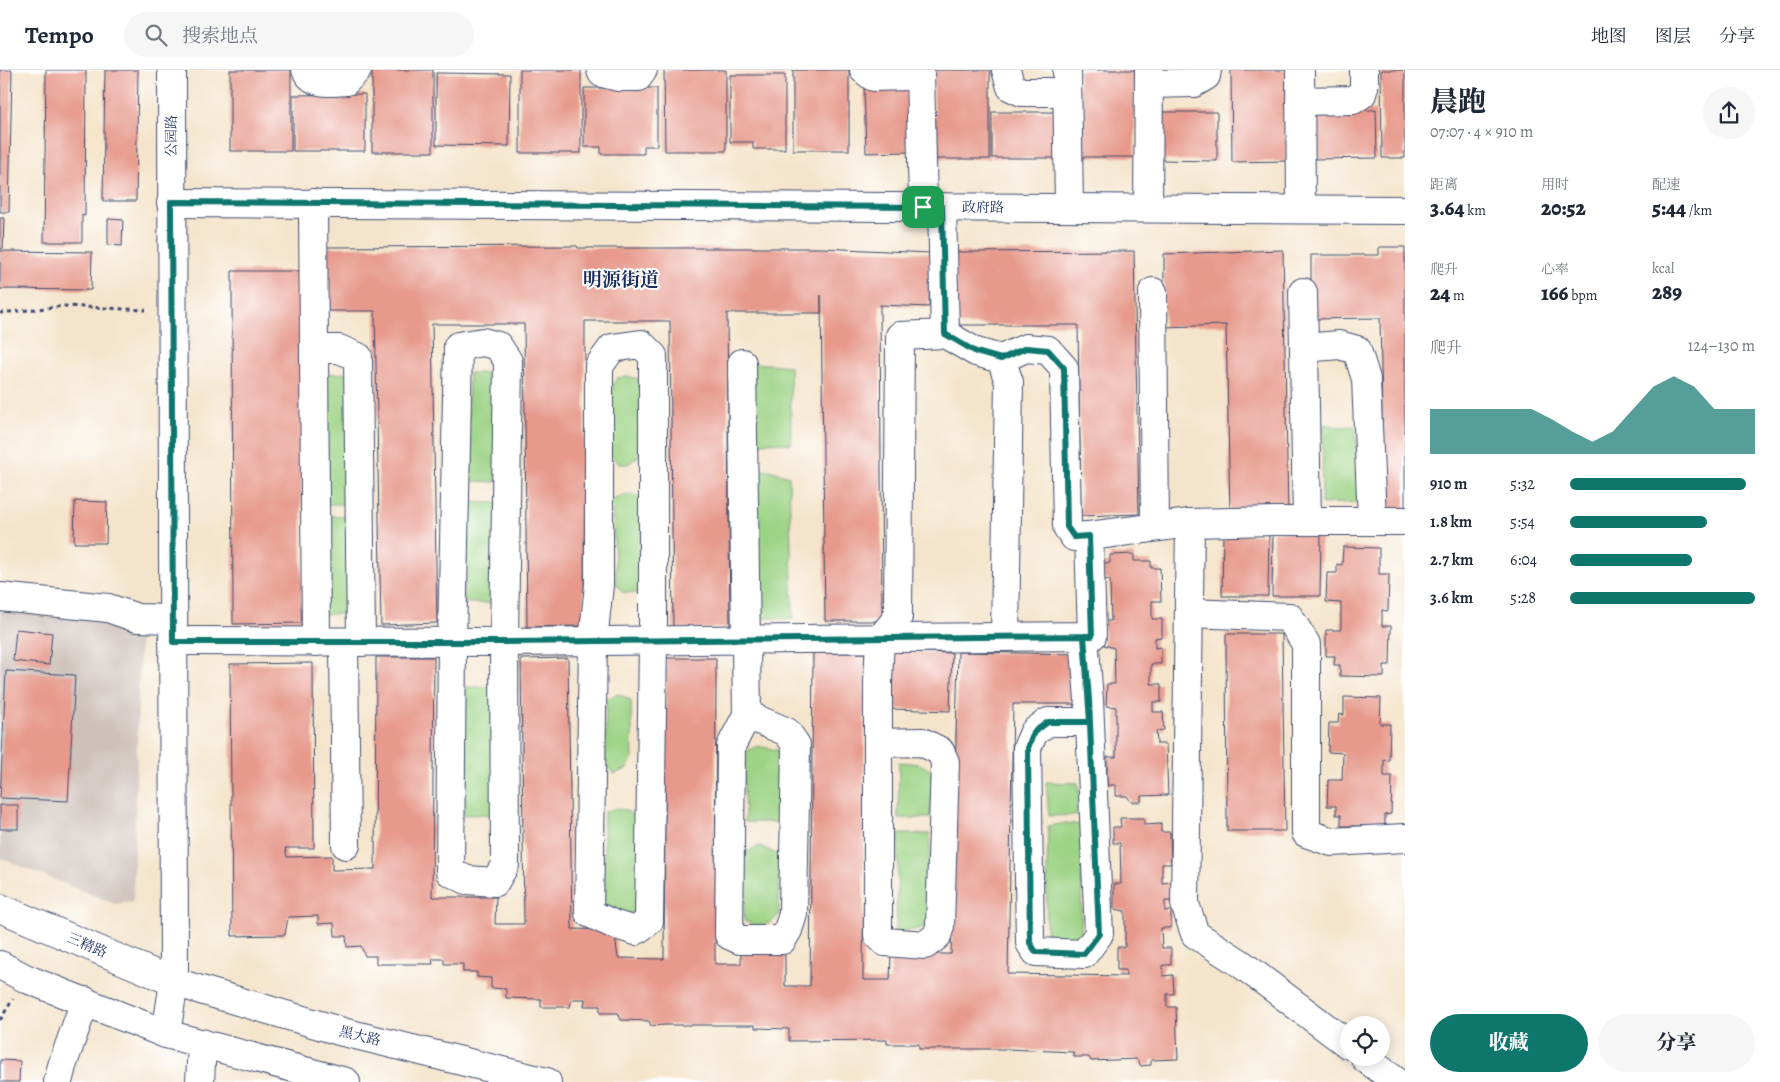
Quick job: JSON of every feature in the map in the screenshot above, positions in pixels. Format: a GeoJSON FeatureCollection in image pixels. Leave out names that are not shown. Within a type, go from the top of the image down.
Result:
{"type":"FeatureCollection","features":[{"type":"Feature","properties":{"kind":"main road","name":"公园路"},"geometry":{"type":"LineString","coordinates":[[166,1034],[174,982],[172,70]]}},
{"type":"Feature","properties":{"kind":"main road"},"geometry":{"type":"LineString","coordinates":[[306,70],[309,76],[320,82],[346,81],[357,70]]}},
{"type":"Feature","properties":{"kind":"main road"},"geometry":{"type":"LineString","coordinates":[[601,70],[602,73],[618,78],[638,76],[644,70]]}},
{"type":"Feature","properties":{"kind":"main road"},"geometry":{"type":"LineString","coordinates":[[864,70],[873,78],[908,76],[919,70],[945,334]]}},
{"type":"Feature","properties":{"kind":"main road"},"geometry":{"type":"LineString","coordinates":[[1006,70],[1012,87],[1022,92],[1067,81],[1068,208]]}},
{"type":"Feature","properties":{"kind":"main road"},"geometry":{"type":"LineString","coordinates":[[1148,208],[1149,77],[1194,83],[1206,76],[1207,70]]}},
{"type":"Feature","properties":{"kind":"main road"},"geometry":{"type":"LineString","coordinates":[[1300,70],[1301,209]]}},
{"type":"Feature","properties":{"kind":"main road"},"geometry":{"type":"LineString","coordinates":[[1300,101],[1353,100],[1362,94],[1364,70]]}},
{"type":"Feature","properties":{"kind":"main road","name":"政府路"},"geometry":{"type":"LineString","coordinates":[[171,202],[1405,210]]}},
{"type":"Feature","properties":{"kind":"main road"},"geometry":{"type":"LineString","coordinates":[[314,204],[316,642]]}},
{"type":"Feature","properties":{"kind":"main road"},"geometry":{"type":"LineString","coordinates":[[1153,292],[1155,527]]}},
{"type":"Feature","properties":{"kind":"main road"},"geometry":{"type":"LineString","coordinates":[[1303,292],[1308,521]]}},
{"type":"Feature","properties":{"kind":"main road"},"geometry":{"type":"LineString","coordinates":[[878,743],[922,742],[940,751],[945,762],[940,926],[937,936],[925,946],[885,942],[878,935],[878,743],[878,681],[880,638],[898,617],[900,336],[945,334],[976,352],[1001,359],[1026,348],[1048,350],[1064,368],[1067,527],[1074,537],[1190,523],[1405,521]]}},
{"type":"Feature","properties":{"kind":"main road"},"geometry":{"type":"LineString","coordinates":[[483,342],[498,346],[508,361],[504,642],[505,865],[495,882],[467,880],[450,872],[452,642],[458,346],[483,342]]}},
{"type":"Feature","properties":{"kind":"main road"},"geometry":{"type":"LineString","coordinates":[[641,344],[653,356],[653,641],[649,922],[635,931],[613,924],[590,913],[593,641],[599,585],[599,366],[612,348],[641,344]]}},
{"type":"Feature","properties":{"kind":"main road"},"geometry":{"type":"LineString","coordinates":[[1304,348],[1339,345],[1357,350],[1366,379],[1372,521]]}},
{"type":"Feature","properties":{"kind":"main road"},"geometry":{"type":"LineString","coordinates":[[314,349],[339,349],[358,357],[353,642],[346,845]]}},
{"type":"Feature","properties":{"kind":"main road"},"geometry":{"type":"LineString","coordinates":[[1001,359],[1009,382],[1005,637]]}},
{"type":"Feature","properties":{"kind":"main road"},"geometry":{"type":"LineString","coordinates":[[742,363],[747,715],[731,746],[729,935],[740,940],[782,940],[788,930],[793,914],[796,745],[787,732],[747,715]]}},
{"type":"Feature","properties":{"kind":"main road"},"geometry":{"type":"LineString","coordinates":[[1190,523],[1185,904],[1195,934],[1240,963],[1340,1038]]}},
{"type":"Feature","properties":{"kind":"main road"},"geometry":{"type":"LineString","coordinates":[[0,597],[108,608],[173,630],[316,642],[746,641],[1092,636],[1089,536]]}},
{"type":"Feature","properties":{"kind":"main road"},"geometry":{"type":"LineString","coordinates":[[1189,613],[1289,617],[1306,644],[1306,833],[1332,842],[1405,838]]}},
{"type":"Feature","properties":{"kind":"main road"},"geometry":{"type":"LineString","coordinates":[[1084,636],[1090,722],[1099,934],[1084,954],[1036,952],[1030,943],[1028,748],[1034,732],[1048,722],[1090,722]]}},
{"type":"Feature","properties":{"kind":"main road","name":"三精路"},"geometry":{"type":"LineString","coordinates":[[0,908],[174,982]]}},
{"type":"Feature","properties":{"kind":"main road"},"geometry":{"type":"LineString","coordinates":[[0,965],[27,979],[166,1034],[346,1082]]}},
{"type":"Feature","properties":{"kind":"main road","name":"黑大路"},"geometry":{"type":"LineString","coordinates":[[174,982],[344,1032],[547,1082]]}},
{"type":"Feature","properties":{"kind":"main road"},"geometry":{"type":"LineString","coordinates":[[58,1082],[85,1001]]}},
{"type":"Feature","properties":{"kind":"main road"},"geometry":{"type":"LineString","coordinates":[[200,1082],[202,1044]]}},
{"type":"Feature","properties":{"kind":"main road"},"geometry":{"type":"LineString","coordinates":[[1376,1066],[1397,1082]]}},
{"type":"Feature","properties":{"kind":"path"},"geometry":{"type":"LineString","coordinates":[[0,313],[64,306],[172,311]]}},
{"type":"Feature","properties":{"kind":"shaded area"},"geometry":{"type":"Polygon","coordinates":[[[0,607],[77,614],[140,634],[133,902],[115,904],[0,858],[0,607]]]}},
{"type":"Feature","properties":{"kind":"green space"},"geometry":{"type":"Polygon","coordinates":[[[754,363],[790,366],[791,444],[769,442],[755,445],[754,363]]]}},
{"type":"Feature","properties":{"kind":"green space"},"geometry":{"type":"Polygon","coordinates":[[[350,373],[353,504],[325,504],[322,374],[350,373]]]}},
{"type":"Feature","properties":{"kind":"green space"},"geometry":{"type":"Polygon","coordinates":[[[469,373],[499,373],[496,482],[466,481],[469,373]]]}},
{"type":"Feature","properties":{"kind":"green space"},"geometry":{"type":"Polygon","coordinates":[[[627,376],[642,380],[639,456],[628,464],[619,464],[610,454],[612,387],[617,378],[627,376]]]}},
{"type":"Feature","properties":{"kind":"green space"},"geometry":{"type":"Polygon","coordinates":[[[1324,424],[1336,427],[1355,426],[1362,502],[1321,504],[1324,424]]]}},
{"type":"Feature","properties":{"kind":"green space"},"geometry":{"type":"Polygon","coordinates":[[[769,470],[789,476],[793,619],[755,618],[753,471],[769,470]]]}},
{"type":"Feature","properties":{"kind":"green space"},"geometry":{"type":"Polygon","coordinates":[[[629,494],[640,497],[647,582],[638,593],[622,592],[616,583],[612,500],[629,494]]]}},
{"type":"Feature","properties":{"kind":"green space"},"geometry":{"type":"Polygon","coordinates":[[[466,502],[497,503],[494,603],[463,603],[466,502]]]}},
{"type":"Feature","properties":{"kind":"green space"},"geometry":{"type":"Polygon","coordinates":[[[324,516],[352,516],[351,614],[323,614],[324,516]]]}},
{"type":"Feature","properties":{"kind":"green space"},"geometry":{"type":"Polygon","coordinates":[[[463,687],[493,687],[495,814],[464,815],[463,687]]]}},
{"type":"Feature","properties":{"kind":"green space"},"geometry":{"type":"Polygon","coordinates":[[[618,694],[631,700],[633,758],[627,769],[614,774],[605,765],[606,699],[618,694]]]}},
{"type":"Feature","properties":{"kind":"green space"},"geometry":{"type":"Polygon","coordinates":[[[758,746],[781,751],[782,822],[745,822],[743,752],[758,746]]]}},
{"type":"Feature","properties":{"kind":"green space"},"geometry":{"type":"Polygon","coordinates":[[[899,762],[922,765],[933,773],[930,818],[898,818],[899,762]]]}},
{"type":"Feature","properties":{"kind":"green space"},"geometry":{"type":"Polygon","coordinates":[[[1046,782],[1078,783],[1082,815],[1049,816],[1046,782]]]}},
{"type":"Feature","properties":{"kind":"green space"},"geometry":{"type":"Polygon","coordinates":[[[613,809],[626,810],[639,821],[637,909],[626,918],[604,909],[604,812],[613,809]]]}},
{"type":"Feature","properties":{"kind":"green space"},"geometry":{"type":"Polygon","coordinates":[[[1066,823],[1082,825],[1081,936],[1071,939],[1046,938],[1048,826],[1066,823]]]}},
{"type":"Feature","properties":{"kind":"green space"},"geometry":{"type":"Polygon","coordinates":[[[899,834],[930,834],[930,924],[919,929],[896,932],[899,834]]]}},
{"type":"Feature","properties":{"kind":"green space"},"geometry":{"type":"Polygon","coordinates":[[[759,846],[779,855],[779,915],[763,925],[744,921],[745,853],[759,846]]]}},
{"type":"Feature","properties":{"kind":"building"},"geometry":{"type":"Polygon","coordinates":[[[0,70],[12,70],[9,212],[0,212],[0,70]]]}},
{"type":"Feature","properties":{"kind":"building"},"geometry":{"type":"Polygon","coordinates":[[[46,70],[86,70],[85,216],[82,215],[82,242],[44,242],[46,70]]]}},
{"type":"Feature","properties":{"kind":"building"},"geometry":{"type":"Polygon","coordinates":[[[105,70],[138,70],[136,201],[103,201],[105,70]]]}},
{"type":"Feature","properties":{"kind":"building"},"geometry":{"type":"Polygon","coordinates":[[[230,70],[291,70],[291,151],[230,151],[230,70]]]}},
{"type":"Feature","properties":{"kind":"building"},"geometry":{"type":"Polygon","coordinates":[[[372,70],[433,70],[433,152],[372,152],[372,70]]]}},
{"type":"Feature","properties":{"kind":"building"},"geometry":{"type":"Polygon","coordinates":[[[520,70],[581,70],[581,153],[520,153],[520,70]]]}},
{"type":"Feature","properties":{"kind":"building"},"geometry":{"type":"Polygon","coordinates":[[[664,70],[726,70],[726,151],[665,151],[664,70]]]}},
{"type":"Feature","properties":{"kind":"building"},"geometry":{"type":"Polygon","coordinates":[[[793,70],[849,70],[849,150],[793,150],[793,70]]]}},
{"type":"Feature","properties":{"kind":"building"},"geometry":{"type":"Polygon","coordinates":[[[934,70],[990,70],[990,159],[934,159],[934,70]]]}},
{"type":"Feature","properties":{"kind":"building"},"geometry":{"type":"Polygon","coordinates":[[[1079,70],[1135,70],[1135,157],[1079,157],[1079,70]]]}},
{"type":"Feature","properties":{"kind":"building"},"geometry":{"type":"Polygon","coordinates":[[[1231,70],[1286,70],[1287,161],[1232,162],[1231,70]]]}},
{"type":"Feature","properties":{"kind":"building"},"geometry":{"type":"Polygon","coordinates":[[[1381,70],[1405,70],[1405,158],[1382,158],[1381,70]]]}},
{"type":"Feature","properties":{"kind":"building"},"geometry":{"type":"Polygon","coordinates":[[[436,73],[510,74],[509,146],[436,145],[436,73]]]}},
{"type":"Feature","properties":{"kind":"building"},"geometry":{"type":"Polygon","coordinates":[[[730,75],[785,75],[785,149],[753,149],[753,142],[730,142],[730,75]]]}},
{"type":"Feature","properties":{"kind":"building"},"geometry":{"type":"Polygon","coordinates":[[[907,86],[908,152],[866,153],[864,87],[907,86]]]}},
{"type":"Feature","properties":{"kind":"building"},"geometry":{"type":"Polygon","coordinates":[[[584,88],[657,88],[657,146],[644,146],[644,154],[601,154],[601,147],[584,147],[584,88]]]}},
{"type":"Feature","properties":{"kind":"building"},"geometry":{"type":"Polygon","coordinates":[[[365,94],[365,151],[293,151],[293,95],[365,94]]]}},
{"type":"Feature","properties":{"kind":"building"},"geometry":{"type":"Polygon","coordinates":[[[1376,110],[1377,158],[1312,159],[1311,111],[1376,110]]]}},
{"type":"Feature","properties":{"kind":"building"},"geometry":{"type":"Polygon","coordinates":[[[992,112],[1060,112],[1060,158],[992,158],[992,112]]]}},
{"type":"Feature","properties":{"kind":"building"},"geometry":{"type":"Polygon","coordinates":[[[1159,112],[1217,112],[1217,161],[1158,160],[1159,112]]]}},
{"type":"Feature","properties":{"kind":"building"},"geometry":{"type":"Polygon","coordinates":[[[0,218],[4,218],[3,249],[0,249],[0,218]]]}},
{"type":"Feature","properties":{"kind":"building"},"geometry":{"type":"Polygon","coordinates":[[[108,219],[123,220],[122,246],[108,245],[108,219]]]}},
{"type":"Feature","properties":{"kind":"building"},"geometry":{"type":"Polygon","coordinates":[[[577,246],[578,248],[822,248],[930,253],[929,307],[880,305],[882,621],[825,621],[821,295],[821,313],[727,313],[730,628],[673,629],[670,321],[585,321],[584,626],[527,627],[524,324],[432,324],[437,623],[381,625],[375,311],[326,311],[326,247],[577,246]]]}},
{"type":"Feature","properties":{"kind":"building"},"geometry":{"type":"Polygon","coordinates":[[[1379,247],[1405,247],[1405,510],[1384,510],[1380,318],[1311,319],[1311,255],[1379,255],[1379,247]]]}},
{"type":"Feature","properties":{"kind":"building"},"geometry":{"type":"Polygon","coordinates":[[[1283,250],[1288,513],[1230,514],[1226,325],[1164,327],[1164,254],[1283,250]]]}},
{"type":"Feature","properties":{"kind":"building"},"geometry":{"type":"Polygon","coordinates":[[[0,251],[92,252],[91,290],[0,289],[0,251]]]}},
{"type":"Feature","properties":{"kind":"building"},"geometry":{"type":"Polygon","coordinates":[[[1134,251],[1139,514],[1081,516],[1078,325],[957,325],[954,252],[1134,251]]]}},
{"type":"Feature","properties":{"kind":"building"},"geometry":{"type":"Polygon","coordinates":[[[232,271],[301,271],[302,623],[233,624],[232,271]]]}},
{"type":"Feature","properties":{"kind":"building"},"geometry":{"type":"Polygon","coordinates":[[[75,501],[107,502],[106,543],[74,543],[75,501]]]}},
{"type":"Feature","properties":{"kind":"building"},"geometry":{"type":"Polygon","coordinates":[[[1273,532],[1321,533],[1320,596],[1272,596],[1273,532]]]}},
{"type":"Feature","properties":{"kind":"building"},"geometry":{"type":"Polygon","coordinates":[[[1223,534],[1269,535],[1268,596],[1222,596],[1223,534]]]}},
{"type":"Feature","properties":{"kind":"building"},"geometry":{"type":"Polygon","coordinates":[[[1343,547],[1379,548],[1379,574],[1389,574],[1388,611],[1382,610],[1382,626],[1391,626],[1390,665],[1384,665],[1384,677],[1340,676],[1340,665],[1334,665],[1335,656],[1326,656],[1326,630],[1341,630],[1341,603],[1326,602],[1327,573],[1337,573],[1337,564],[1342,565],[1343,547]]]}},
{"type":"Feature","properties":{"kind":"building"},"geometry":{"type":"Polygon","coordinates":[[[1134,554],[1134,561],[1151,561],[1151,568],[1160,568],[1161,601],[1152,601],[1152,619],[1162,619],[1162,637],[1155,638],[1155,648],[1161,647],[1161,664],[1151,664],[1151,684],[1161,684],[1161,702],[1153,702],[1153,712],[1163,712],[1164,730],[1156,731],[1157,744],[1166,744],[1168,795],[1141,796],[1141,802],[1131,802],[1127,796],[1116,796],[1116,785],[1107,785],[1107,757],[1116,757],[1116,707],[1106,706],[1107,684],[1115,684],[1114,648],[1104,645],[1104,621],[1111,621],[1110,580],[1103,579],[1103,563],[1110,563],[1110,555],[1134,554]]]}},
{"type":"Feature","properties":{"kind":"building"},"geometry":{"type":"Polygon","coordinates":[[[16,629],[52,633],[49,665],[13,661],[16,629]]]}},
{"type":"Feature","properties":{"kind":"building"},"geometry":{"type":"Polygon","coordinates":[[[1226,634],[1282,634],[1285,831],[1227,831],[1226,634]]]}},
{"type":"Feature","properties":{"kind":"building"},"geometry":{"type":"Polygon","coordinates":[[[891,651],[952,653],[950,711],[890,709],[891,651]]]}},
{"type":"Feature","properties":{"kind":"building"},"geometry":{"type":"Polygon","coordinates":[[[958,652],[1078,654],[1077,704],[1013,704],[1008,974],[1126,976],[1126,970],[1117,970],[1117,947],[1125,947],[1125,911],[1114,909],[1114,884],[1121,884],[1120,843],[1113,843],[1113,827],[1121,827],[1120,818],[1144,818],[1144,825],[1161,824],[1161,832],[1170,832],[1171,864],[1162,864],[1162,883],[1172,882],[1172,901],[1165,901],[1165,911],[1171,911],[1171,928],[1161,928],[1162,948],[1171,948],[1171,965],[1163,965],[1163,976],[1173,975],[1174,994],[1167,994],[1167,1007],[1176,1007],[1178,1059],[1151,1060],[1151,1065],[1141,1066],[1137,1059],[1091,1061],[1089,1057],[1074,1057],[1073,1052],[1007,1049],[919,1049],[919,1044],[887,1044],[887,1040],[789,1041],[789,1029],[755,1028],[755,1025],[651,1026],[649,1021],[621,1020],[618,1013],[600,1013],[600,1006],[584,1006],[585,999],[572,999],[570,1007],[541,1007],[541,999],[506,998],[506,989],[491,988],[491,978],[477,977],[477,972],[463,972],[463,964],[444,964],[444,959],[432,959],[433,964],[376,964],[376,956],[365,956],[361,946],[347,947],[346,936],[335,936],[334,923],[318,924],[318,916],[288,917],[285,935],[232,936],[230,664],[313,663],[314,848],[285,848],[287,857],[332,856],[332,870],[375,869],[376,657],[434,657],[432,897],[496,897],[495,924],[524,924],[521,659],[568,658],[572,929],[614,930],[618,958],[664,959],[666,658],[716,658],[715,964],[741,964],[741,952],[785,953],[785,986],[810,986],[813,653],[865,653],[863,980],[890,980],[891,954],[951,954],[958,652]]]}},
{"type":"Feature","properties":{"kind":"building"},"geometry":{"type":"Polygon","coordinates":[[[6,671],[75,675],[68,801],[0,798],[6,671]]]}},
{"type":"Feature","properties":{"kind":"building"},"geometry":{"type":"Polygon","coordinates":[[[1344,697],[1381,698],[1380,724],[1390,724],[1389,761],[1384,760],[1384,776],[1392,776],[1391,814],[1385,815],[1385,826],[1341,826],[1341,815],[1336,815],[1336,806],[1327,806],[1328,780],[1342,780],[1343,753],[1328,752],[1329,723],[1338,723],[1339,714],[1344,715],[1344,697]]]}},
{"type":"Feature","properties":{"kind":"building"},"geometry":{"type":"Polygon","coordinates":[[[0,805],[18,805],[18,829],[0,829],[0,805]]]}},
{"type":"Feature","properties":{"kind":"building"},"geometry":{"type":"Polygon","coordinates":[[[0,1060],[20,1061],[19,1082],[0,1082],[0,1060]]]}},
{"type":"Feature","properties":{"kind":"district","name":"明源街道"},"geometry":{"type":"Point","coordinates":[621,280]}},
{"type":"Feature","properties":{"kind":"route"},"geometry":{"type":"LineString","coordinates":[[923,207],[171,202],[173,642],[779,641],[1084,636],[1089,700],[1099,934],[1084,954],[1036,952],[1030,943],[1028,748],[1034,732],[1048,722],[1090,722],[1089,700],[1084,636],[1092,636],[1089,536],[1074,537],[1067,527],[1064,368],[1048,350],[1026,348],[1001,359],[976,352],[945,334],[942,207],[923,207]]}}]}
